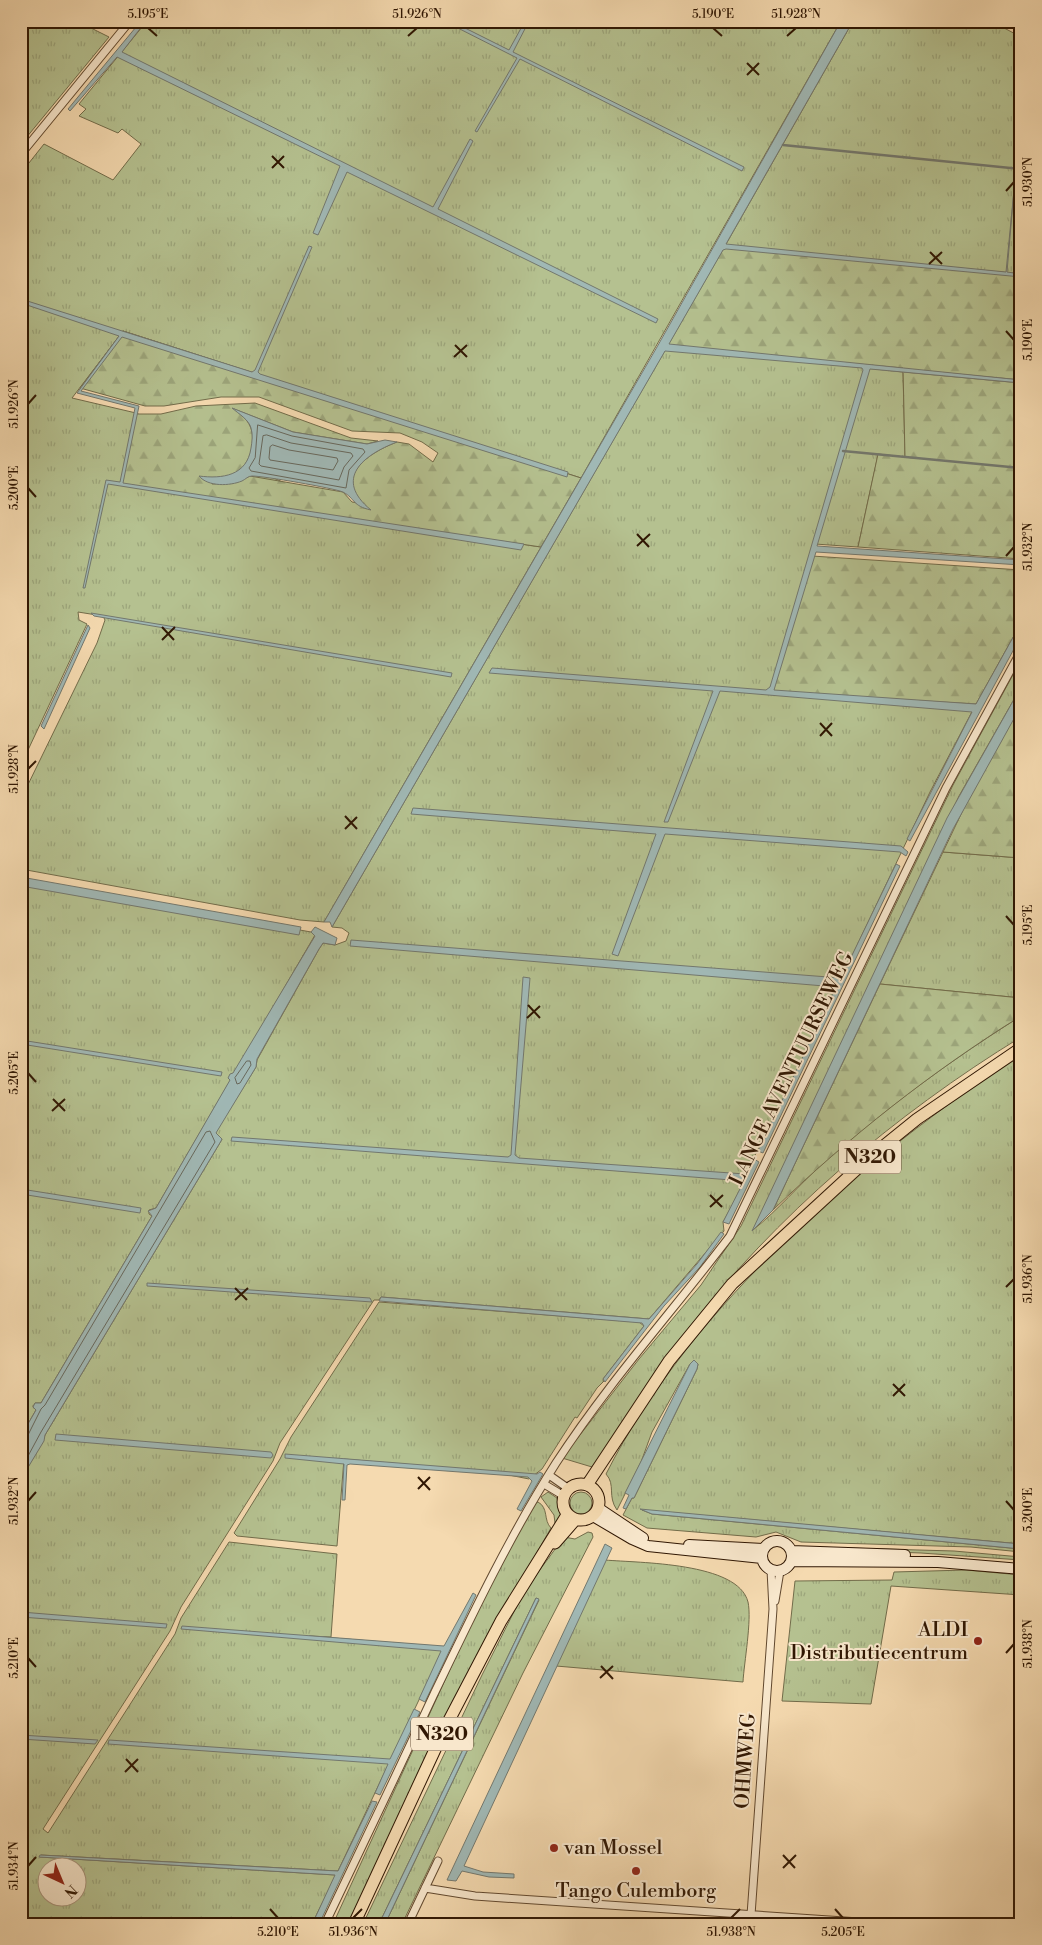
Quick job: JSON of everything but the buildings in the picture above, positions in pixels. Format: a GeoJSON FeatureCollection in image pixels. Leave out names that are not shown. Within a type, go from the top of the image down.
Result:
{"type":"FeatureCollection","features":[{"type":"Feature","properties":{"kind":"main road","name":"N320"},"geometry":{"type":"LineString","coordinates":[[590,1488],[600,1463],[612,1449],[669,1361],[732,1284],[870,1157],[924,1113],[1021,1048]]}},
{"type":"Feature","properties":{"kind":"main road"},"geometry":{"type":"LineString","coordinates":[[577,1485],[590,1488],[598,1498],[595,1512],[584,1520],[571,1517],[563,1506],[566,1492],[577,1485]]}},
{"type":"Feature","properties":{"kind":"main road","name":"N320"},"geometry":{"type":"LineString","coordinates":[[354,1924],[445,1728],[502,1621],[546,1552],[559,1540],[571,1517]]}},
{"type":"Feature","properties":{"kind":"street"},"geometry":{"type":"LineString","coordinates":[[21,154],[130,21]]}},
{"type":"Feature","properties":{"kind":"street","name":"LANGE AVENTUURSEWEG"},"geometry":{"type":"LineString","coordinates":[[325,1924],[484,1590],[549,1475],[620,1372],[730,1236],[946,788],[1021,651]]}},
{"type":"Feature","properties":{"kind":"street"},"geometry":{"type":"LineString","coordinates":[[549,1475],[566,1492]]}},
{"type":"Feature","properties":{"kind":"street"},"geometry":{"type":"LineString","coordinates":[[544,1484],[566,1492]]}},
{"type":"Feature","properties":{"kind":"street"},"geometry":{"type":"LineString","coordinates":[[595,1512],[632,1539],[648,1546],[763,1554]]}},
{"type":"Feature","properties":{"kind":"street"},"geometry":{"type":"LineString","coordinates":[[778,1541],[786,1544],[791,1556],[787,1567],[776,1571],[765,1566],[763,1554],[770,1543],[778,1541]]}},
{"type":"Feature","properties":{"kind":"street"},"geometry":{"type":"LineString","coordinates":[[791,1556],[943,1556],[1021,1563]]}},
{"type":"Feature","properties":{"kind":"street"},"geometry":{"type":"LineString","coordinates":[[791,1556],[938,1562],[1021,1569]]}},
{"type":"Feature","properties":{"kind":"street","name":"OHMWEG"},"geometry":{"type":"LineString","coordinates":[[751,1915],[776,1571]]}},
{"type":"Feature","properties":{"kind":"street"},"geometry":{"type":"LineString","coordinates":[[408,1924],[438,1862]]}},
{"type":"Feature","properties":{"kind":"street"},"geometry":{"type":"LineString","coordinates":[[425,1888],[474,1896],[889,1924]]}},
{"type":"Feature","properties":{"kind":"green space"},"geometry":{"type":"Polygon","coordinates":[[[21,21],[77,21],[109,37],[21,144],[21,21]]]}},
{"type":"Feature","properties":{"kind":"green space"},"geometry":{"type":"Polygon","coordinates":[[[147,21],[841,21],[581,478],[123,331],[72,398],[136,413],[363,520],[541,547],[324,922],[300,920],[21,869],[21,799],[97,643],[105,620],[103,616],[78,612],[79,620],[87,624],[21,765],[21,173],[44,144],[113,180],[141,144],[122,129],[118,133],[79,116],[86,109],[79,104],[147,21]]]}},
{"type":"Feature","properties":{"kind":"green space"},"geometry":{"type":"Polygon","coordinates":[[[853,21],[991,21],[1021,37],[1021,127],[1015,185],[1021,138],[1021,274],[725,246],[853,21]]]}},
{"type":"Feature","properties":{"kind":"green space"},"geometry":{"type":"Polygon","coordinates":[[[725,246],[1021,274],[1021,380],[904,369],[904,372],[1021,383],[1021,559],[858,547],[878,454],[905,457],[903,368],[667,347],[725,246]]]}},
{"type":"Feature","properties":{"kind":"green space"},"geometry":{"type":"Polygon","coordinates":[[[123,331],[581,478],[541,547],[121,485],[136,414],[161,414],[196,406],[255,403],[351,438],[378,441],[367,444],[293,432],[234,409],[250,426],[253,440],[250,456],[236,473],[213,478],[212,484],[233,483],[250,476],[343,492],[352,502],[363,504],[355,493],[352,483],[354,474],[367,458],[397,442],[409,444],[433,462],[438,453],[422,442],[400,433],[352,431],[259,397],[221,397],[164,406],[145,406],[80,388],[123,331]]]}},
{"type":"Feature","properties":{"kind":"green space"},"geometry":{"type":"Polygon","coordinates":[[[667,347],[903,372],[905,457],[878,455],[858,547],[815,544],[812,556],[976,704],[930,792],[786,1095],[751,1163],[739,1193],[723,1222],[724,1231],[649,1319],[381,1297],[379,1300],[374,1300],[280,1443],[273,1461],[181,1607],[170,1631],[43,1829],[48,1833],[175,1634],[181,1618],[229,1542],[337,1554],[331,1637],[309,1636],[444,1647],[338,1871],[41,1855],[40,1857],[56,1858],[38,1858],[38,1908],[88,1908],[88,1860],[336,1875],[312,1924],[21,1924],[21,1479],[45,1435],[221,1141],[222,1139],[215,1133],[256,1067],[257,1060],[319,949],[323,943],[335,945],[346,941],[349,933],[342,928],[332,927],[667,347]]]}},
{"type":"Feature","properties":{"kind":"green space"},"geometry":{"type":"Polygon","coordinates":[[[812,556],[1021,570],[1021,623],[976,704],[771,692],[812,556]]]}},
{"type":"Feature","properties":{"kind":"green space"},"geometry":{"type":"Polygon","coordinates":[[[1021,660],[1021,687],[959,796],[753,1230],[822,1164],[869,1124],[969,1050],[1021,1016],[1021,1037],[974,1067],[883,1134],[798,1208],[758,1248],[685,1333],[592,1467],[562,1458],[639,1359],[701,1285],[741,1226],[953,785],[1021,660]]]}},
{"type":"Feature","properties":{"kind":"green space"},"geometry":{"type":"Polygon","coordinates":[[[1017,712],[1021,712],[1021,858],[943,852],[964,808],[1017,712]]]}},
{"type":"Feature","properties":{"kind":"green space"},"geometry":{"type":"Polygon","coordinates":[[[943,852],[1021,858],[1021,998],[880,984],[943,852]]]}},
{"type":"Feature","properties":{"kind":"green space"},"geometry":{"type":"Polygon","coordinates":[[[21,880],[311,932],[315,935],[156,1208],[149,1210],[149,1214],[152,1216],[41,1403],[35,1403],[33,1407],[36,1410],[21,1436],[21,880]]]}},
{"type":"Feature","properties":{"kind":"green space"},"geometry":{"type":"Polygon","coordinates":[[[880,984],[1021,998],[1021,1016],[923,1083],[861,1131],[773,1210],[880,984]]]}},
{"type":"Feature","properties":{"kind":"green space"},"geometry":{"type":"Polygon","coordinates":[[[1021,1054],[1021,1544],[642,1510],[652,1514],[1021,1549],[1021,1552],[971,1547],[801,1542],[776,1532],[756,1537],[647,1528],[623,1515],[632,1498],[634,1498],[697,1369],[698,1364],[694,1362],[690,1364],[652,1432],[641,1462],[617,1510],[612,1500],[611,1482],[606,1474],[642,1411],[685,1351],[734,1294],[787,1239],[843,1188],[902,1140],[1021,1054]]]}},
{"type":"Feature","properties":{"kind":"green space"},"geometry":{"type":"Polygon","coordinates":[[[379,1302],[639,1322],[644,1326],[603,1379],[604,1381],[597,1388],[577,1418],[575,1417],[542,1469],[529,1479],[494,1472],[344,1459],[337,1546],[237,1536],[234,1533],[280,1459],[291,1437],[379,1302]]]}},
{"type":"Feature","properties":{"kind":"green space"},"geometry":{"type":"Polygon","coordinates":[[[548,1492],[557,1498],[561,1517],[555,1523],[554,1515],[541,1497],[548,1492]]]}},
{"type":"Feature","properties":{"kind":"green space"},"geometry":{"type":"Polygon","coordinates":[[[581,1492],[591,1499],[592,1503],[585,1513],[581,1514],[571,1507],[570,1503],[577,1493],[581,1492]]]}},
{"type":"Feature","properties":{"kind":"green space"},"geometry":{"type":"Polygon","coordinates":[[[538,1502],[544,1507],[547,1521],[551,1528],[470,1674],[420,1773],[348,1924],[333,1924],[486,1591],[535,1503],[538,1502]]]}},
{"type":"Feature","properties":{"kind":"green space"},"geometry":{"type":"Polygon","coordinates":[[[588,1532],[592,1533],[593,1537],[523,1673],[402,1924],[385,1924],[539,1600],[536,1598],[379,1924],[363,1924],[482,1675],[525,1590],[564,1537],[575,1539],[588,1532]]]}},
{"type":"Feature","properties":{"kind":"green space"},"geometry":{"type":"Polygon","coordinates":[[[812,1547],[954,1551],[1021,1557],[1021,1560],[921,1553],[812,1549],[812,1547]]]}},
{"type":"Feature","properties":{"kind":"green space"},"geometry":{"type":"Polygon","coordinates":[[[605,1560],[686,1567],[726,1579],[740,1589],[748,1602],[749,1610],[743,1682],[556,1666],[605,1560]]]}},
{"type":"Feature","properties":{"kind":"green space"},"geometry":{"type":"Polygon","coordinates":[[[966,1570],[1021,1575],[1021,1595],[891,1586],[871,1704],[782,1701],[795,1581],[892,1580],[894,1572],[966,1570]]]}},
{"type":"Feature","properties":{"kind":"water"},"geometry":{"type":"Polygon","coordinates":[[[141,21],[146,21],[122,52],[433,207],[470,139],[473,141],[438,209],[658,319],[656,323],[347,172],[318,235],[313,233],[340,166],[117,57],[70,111],[68,109],[141,21]]]}},
{"type":"Feature","properties":{"kind":"water"},"geometry":{"type":"Polygon","coordinates":[[[444,21],[451,21],[509,50],[525,21],[529,21],[513,52],[744,167],[742,171],[520,59],[477,132],[475,131],[517,58],[444,21]]]}},
{"type":"Feature","properties":{"kind":"water"},"geometry":{"type":"Polygon","coordinates":[[[841,21],[853,21],[726,244],[1006,272],[1014,190],[1007,272],[1021,274],[1021,277],[726,249],[723,250],[669,344],[1021,380],[1021,383],[870,369],[817,546],[1021,560],[1021,565],[816,552],[774,690],[976,704],[1021,623],[1021,636],[910,841],[907,839],[972,712],[720,691],[668,822],[664,822],[713,691],[489,673],[492,668],[766,690],[770,687],[863,370],[862,368],[665,351],[332,927],[330,922],[324,922],[657,347],[841,21]]]}},
{"type":"Feature","properties":{"kind":"water"},"geometry":{"type":"Polygon","coordinates":[[[309,246],[312,247],[258,372],[260,374],[568,472],[567,477],[122,337],[81,391],[139,406],[123,483],[524,544],[521,550],[108,484],[85,588],[83,588],[106,480],[120,482],[135,408],[77,393],[119,336],[21,303],[21,299],[252,372],[255,370],[309,246]]]}},
{"type":"Feature","properties":{"kind":"water"},"geometry":{"type":"Polygon","coordinates":[[[232,408],[293,432],[367,444],[385,440],[397,442],[373,454],[357,469],[354,478],[354,488],[360,499],[371,510],[360,506],[343,492],[298,482],[252,476],[237,483],[225,485],[213,484],[203,480],[199,476],[216,477],[232,474],[244,465],[249,457],[252,441],[250,425],[232,408]]]}},
{"type":"Feature","properties":{"kind":"water"},"geometry":{"type":"Polygon","coordinates":[[[91,613],[452,673],[451,677],[94,616],[91,613]]]}},
{"type":"Feature","properties":{"kind":"water"},"geometry":{"type":"Polygon","coordinates":[[[88,625],[90,628],[44,729],[41,726],[88,625]]]}},
{"type":"Feature","properties":{"kind":"water"},"geometry":{"type":"Polygon","coordinates":[[[1021,687],[1021,706],[953,829],[773,1210],[752,1231],[947,818],[1021,687]]]}},
{"type":"Feature","properties":{"kind":"water"},"geometry":{"type":"Polygon","coordinates":[[[413,808],[901,846],[908,852],[906,856],[900,852],[665,834],[618,956],[612,954],[656,834],[411,814],[413,808]]]}},
{"type":"Feature","properties":{"kind":"water"},"geometry":{"type":"Polygon","coordinates":[[[896,864],[900,866],[763,1153],[758,1151],[836,987],[350,946],[351,940],[841,978],[896,864]]]}},
{"type":"Feature","properties":{"kind":"water"},"geometry":{"type":"Polygon","coordinates":[[[21,877],[301,927],[299,935],[21,886],[21,877]]]}},
{"type":"Feature","properties":{"kind":"water"},"geometry":{"type":"Polygon","coordinates":[[[315,927],[337,938],[335,945],[323,943],[319,949],[257,1059],[256,1067],[216,1133],[222,1139],[221,1141],[45,1435],[44,1441],[21,1479],[21,1436],[36,1410],[33,1407],[35,1403],[41,1403],[152,1216],[148,1211],[156,1208],[230,1080],[228,1078],[230,1074],[233,1073],[315,936],[311,932],[315,927]]]}},
{"type":"Feature","properties":{"kind":"water"},"geometry":{"type":"Polygon","coordinates":[[[523,977],[530,978],[515,1155],[519,1158],[745,1174],[754,1159],[759,1162],[729,1224],[723,1222],[744,1181],[231,1141],[232,1137],[508,1157],[511,1155],[523,977]]]}},
{"type":"Feature","properties":{"kind":"water"},"geometry":{"type":"Polygon","coordinates":[[[21,1040],[222,1072],[221,1076],[21,1044],[21,1040]]]}},
{"type":"Feature","properties":{"kind":"water"},"geometry":{"type":"Polygon","coordinates":[[[21,1189],[141,1208],[140,1213],[21,1194],[21,1189]]]}},
{"type":"Feature","properties":{"kind":"water"},"geometry":{"type":"Polygon","coordinates":[[[721,1232],[724,1234],[700,1267],[664,1306],[605,1382],[603,1379],[644,1326],[642,1323],[379,1301],[381,1297],[649,1319],[697,1264],[721,1232]]]}},
{"type":"Feature","properties":{"kind":"water"},"geometry":{"type":"Polygon","coordinates":[[[147,1283],[370,1298],[372,1302],[147,1286],[147,1283]]]}},
{"type":"Feature","properties":{"kind":"water"},"geometry":{"type":"Polygon","coordinates":[[[694,1360],[698,1364],[697,1369],[634,1498],[632,1498],[626,1509],[623,1508],[629,1495],[625,1493],[690,1364],[694,1360]]]}},
{"type":"Feature","properties":{"kind":"water"},"geometry":{"type":"Polygon","coordinates":[[[56,1434],[271,1452],[273,1455],[271,1458],[55,1440],[56,1434]]]}},
{"type":"Feature","properties":{"kind":"water"},"geometry":{"type":"Polygon","coordinates":[[[285,1454],[537,1474],[540,1472],[543,1474],[521,1511],[517,1509],[532,1481],[528,1477],[350,1464],[347,1465],[345,1500],[342,1500],[344,1464],[285,1458],[285,1454]]]}},
{"type":"Feature","properties":{"kind":"water"},"geometry":{"type":"Polygon","coordinates":[[[640,1509],[1021,1544],[1021,1549],[652,1514],[640,1509]]]}},
{"type":"Feature","properties":{"kind":"water"},"geometry":{"type":"Polygon","coordinates":[[[605,1544],[612,1548],[464,1866],[483,1872],[514,1874],[514,1878],[489,1877],[462,1871],[456,1881],[447,1880],[605,1544]]]}},
{"type":"Feature","properties":{"kind":"water"},"geometry":{"type":"Polygon","coordinates":[[[473,1593],[476,1595],[425,1702],[419,1699],[441,1651],[181,1629],[182,1626],[444,1646],[473,1593]]]}},
{"type":"Feature","properties":{"kind":"water"},"geometry":{"type":"Polygon","coordinates":[[[536,1598],[539,1599],[385,1924],[379,1924],[536,1598]]]}},
{"type":"Feature","properties":{"kind":"water"},"geometry":{"type":"Polygon","coordinates":[[[21,1612],[167,1624],[166,1628],[21,1617],[21,1612]]]}},
{"type":"Feature","properties":{"kind":"water"},"geometry":{"type":"Polygon","coordinates":[[[414,1709],[420,1712],[380,1795],[375,1793],[388,1764],[108,1744],[109,1740],[390,1759],[414,1709]]]}},
{"type":"Feature","properties":{"kind":"water"},"geometry":{"type":"Polygon","coordinates":[[[21,1735],[98,1740],[95,1744],[21,1739],[21,1735]]]}},
{"type":"Feature","properties":{"kind":"water"},"geometry":{"type":"Polygon","coordinates":[[[372,1801],[377,1802],[321,1920],[315,1918],[335,1875],[88,1860],[88,1858],[39,1857],[40,1855],[338,1871],[372,1801]]]}},
{"type":"Feature","properties":{"kind":"waterway"},"geometry":{"type":"LineString","coordinates":[[1015,21],[1021,24]]}},
{"type":"Feature","properties":{"kind":"waterway"},"geometry":{"type":"LineString","coordinates":[[783,145],[1021,169]]}},
{"type":"Feature","properties":{"kind":"waterway"},"geometry":{"type":"LineString","coordinates":[[843,451],[1021,468]]}},
{"type":"Feature","properties":{"kind":"place","name":"ALDI Distributiecentrum"},"geometry":{"type":"Point","coordinates":[978,1641]}},
{"type":"Feature","properties":{"kind":"place","name":"van Mossel"},"geometry":{"type":"Point","coordinates":[554,1848]}},
{"type":"Feature","properties":{"kind":"place","name":"Tango Culemborg"},"geometry":{"type":"Point","coordinates":[636,1871]}}]}
